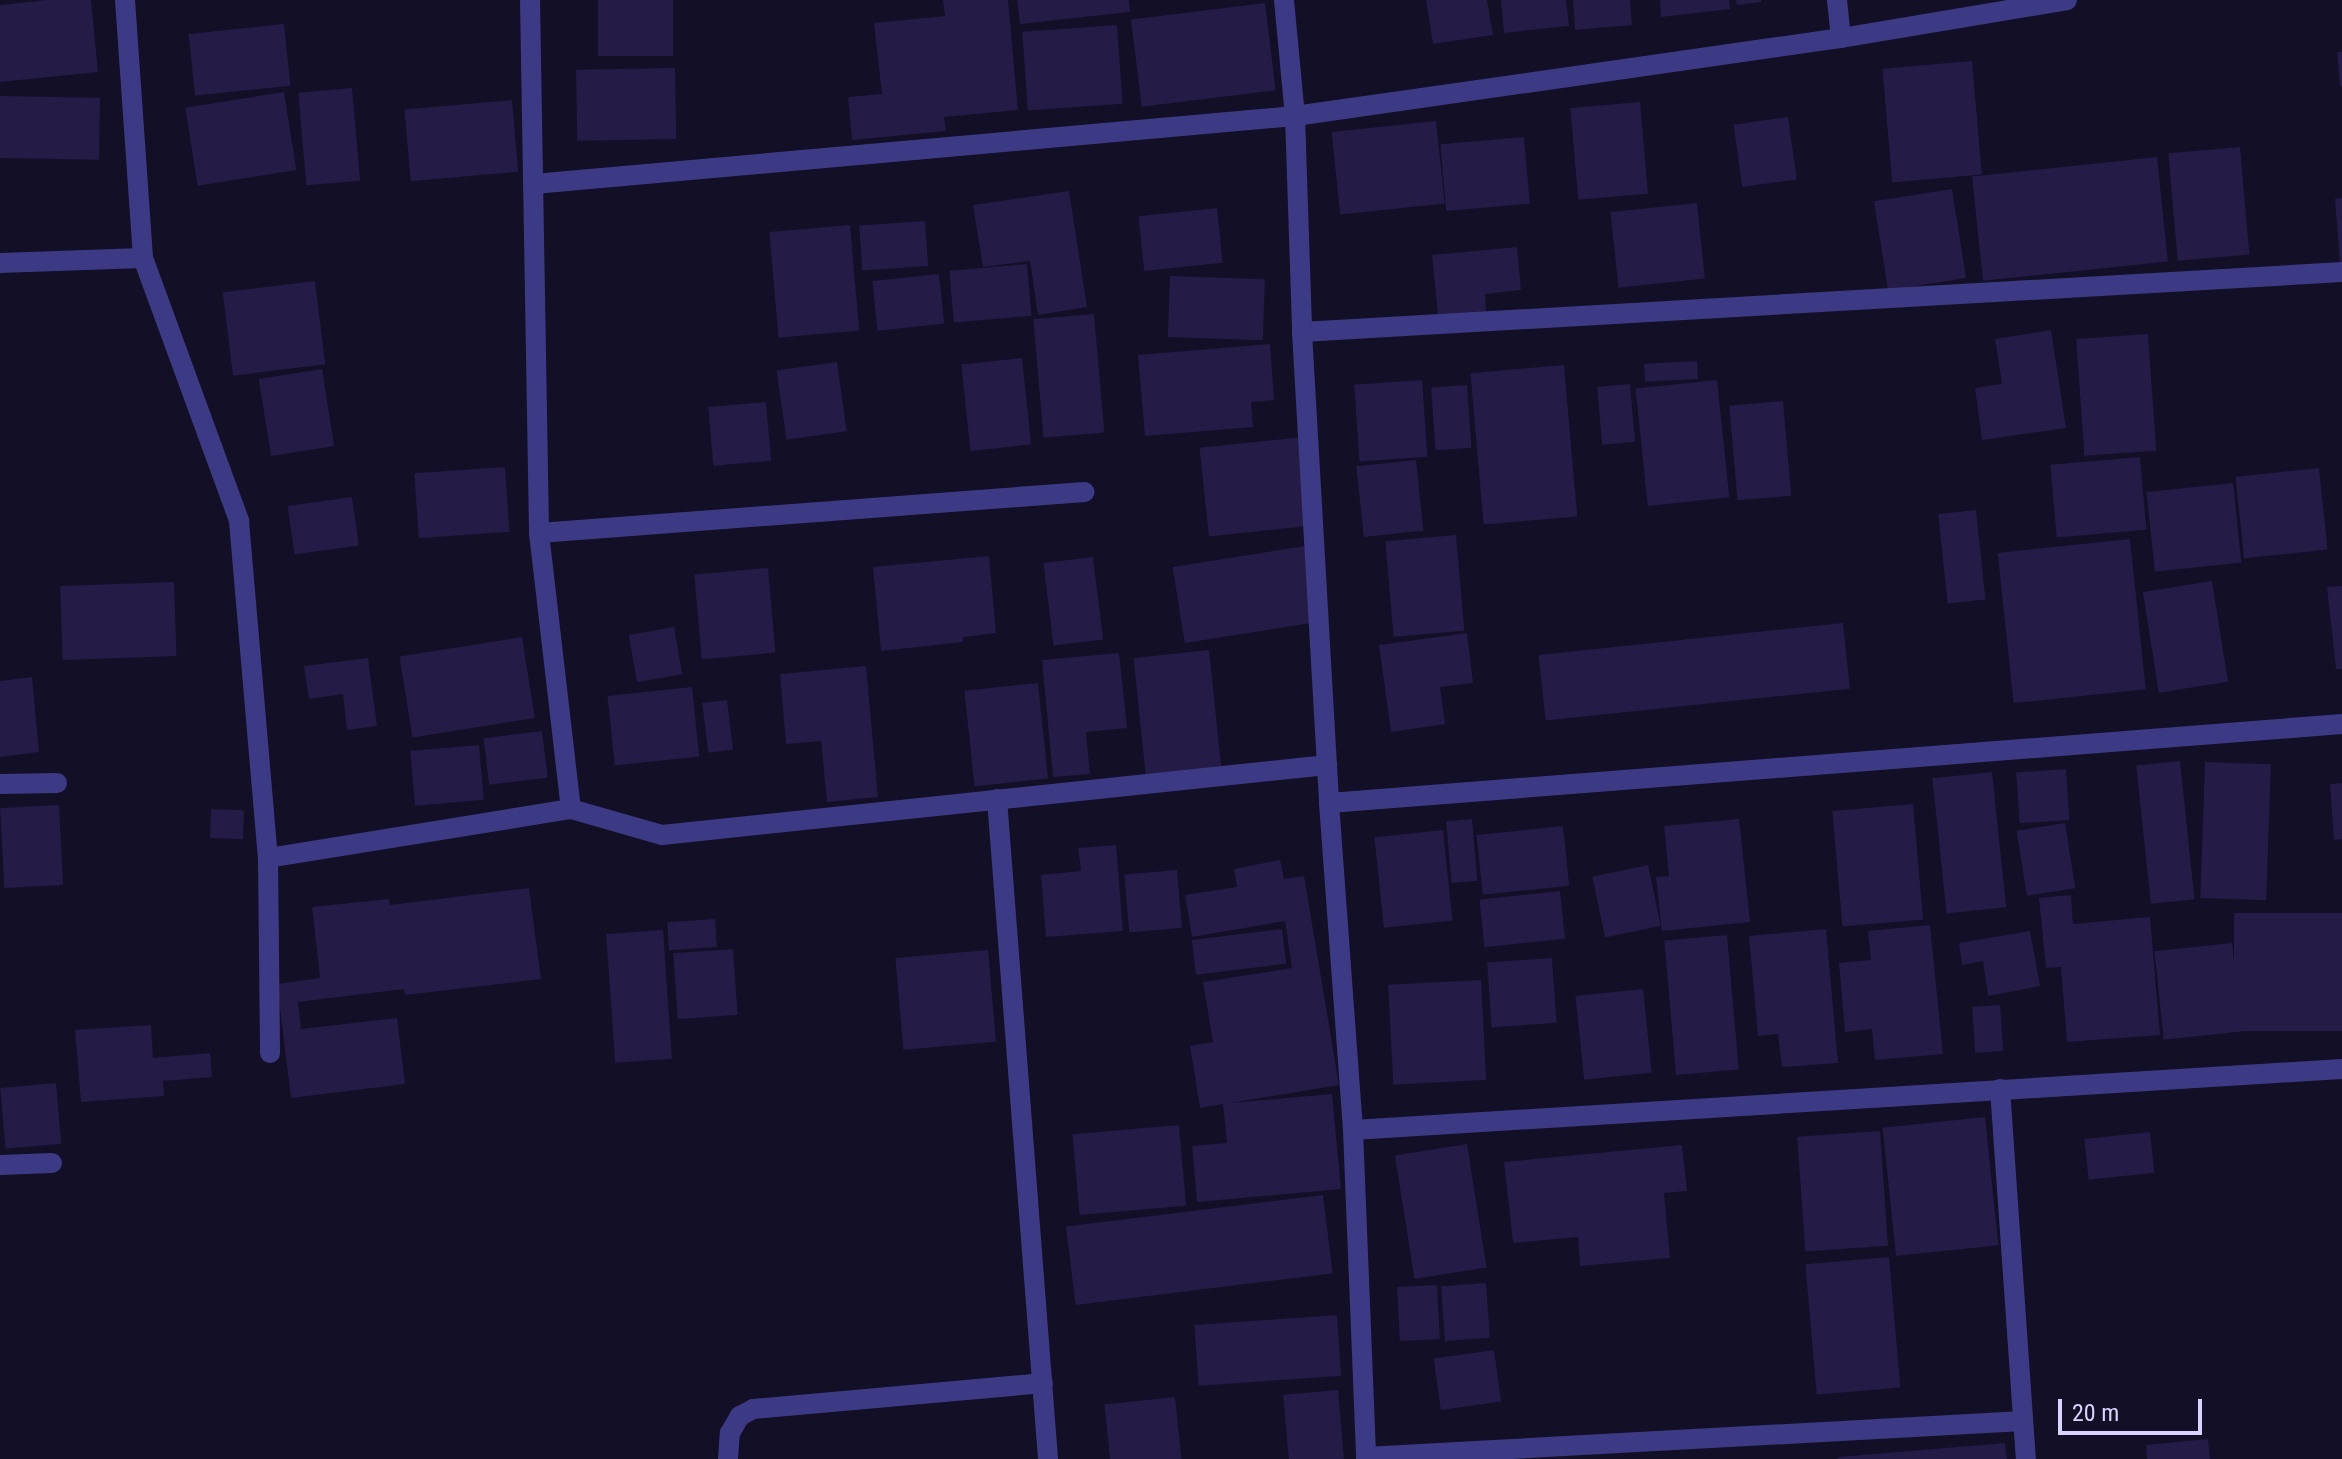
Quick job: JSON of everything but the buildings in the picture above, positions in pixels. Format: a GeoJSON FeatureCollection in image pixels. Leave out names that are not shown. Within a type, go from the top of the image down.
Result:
{"type":"FeatureCollection","features":[{"type":"Feature","properties":{"kind":"street"},"geometry":{"type":"LineString","coordinates":[[125,0],[143,258],[239,521],[268,858],[270,1053]]}},
{"type":"Feature","properties":{"kind":"street"},"geometry":{"type":"LineString","coordinates":[[530,0],[539,533],[571,809]]}},
{"type":"Feature","properties":{"kind":"street"},"geometry":{"type":"LineString","coordinates":[[1284,0],[1295,116],[1302,332],[1329,803],[1353,1130],[1366,1458],[2023,1421]]}},
{"type":"Feature","properties":{"kind":"street"},"geometry":{"type":"LineString","coordinates":[[1837,0],[1841,38]]}},
{"type":"Feature","properties":{"kind":"street"},"geometry":{"type":"LineString","coordinates":[[534,184],[1295,116],[1841,38],[2067,0]]}},
{"type":"Feature","properties":{"kind":"street"},"geometry":{"type":"LineString","coordinates":[[0,263],[143,258]]}},
{"type":"Feature","properties":{"kind":"street"},"geometry":{"type":"LineString","coordinates":[[1302,332],[2342,272]]}},
{"type":"Feature","properties":{"kind":"street"},"geometry":{"type":"LineString","coordinates":[[539,533],[1084,492]]}},
{"type":"Feature","properties":{"kind":"street"},"geometry":{"type":"LineString","coordinates":[[1329,803],[2342,724]]}},
{"type":"Feature","properties":{"kind":"street"},"geometry":{"type":"LineString","coordinates":[[268,858],[571,809],[662,835],[1327,765]]}},
{"type":"Feature","properties":{"kind":"street"},"geometry":{"type":"LineString","coordinates":[[0,784],[57,783]]}},
{"type":"Feature","properties":{"kind":"street"},"geometry":{"type":"LineString","coordinates":[[997,799],[1048,1459]]}},
{"type":"Feature","properties":{"kind":"street"},"geometry":{"type":"LineString","coordinates":[[1353,1130],[2342,1069]]}},
{"type":"Feature","properties":{"kind":"street"},"geometry":{"type":"LineString","coordinates":[[2000,1089],[2026,1459]]}},
{"type":"Feature","properties":{"kind":"street"},"geometry":{"type":"LineString","coordinates":[[0,1165],[52,1163]]}},
{"type":"Feature","properties":{"kind":"street"},"geometry":{"type":"LineString","coordinates":[[728,1459],[730,1433],[740,1416],[753,1409],[1043,1383]]}}]}
